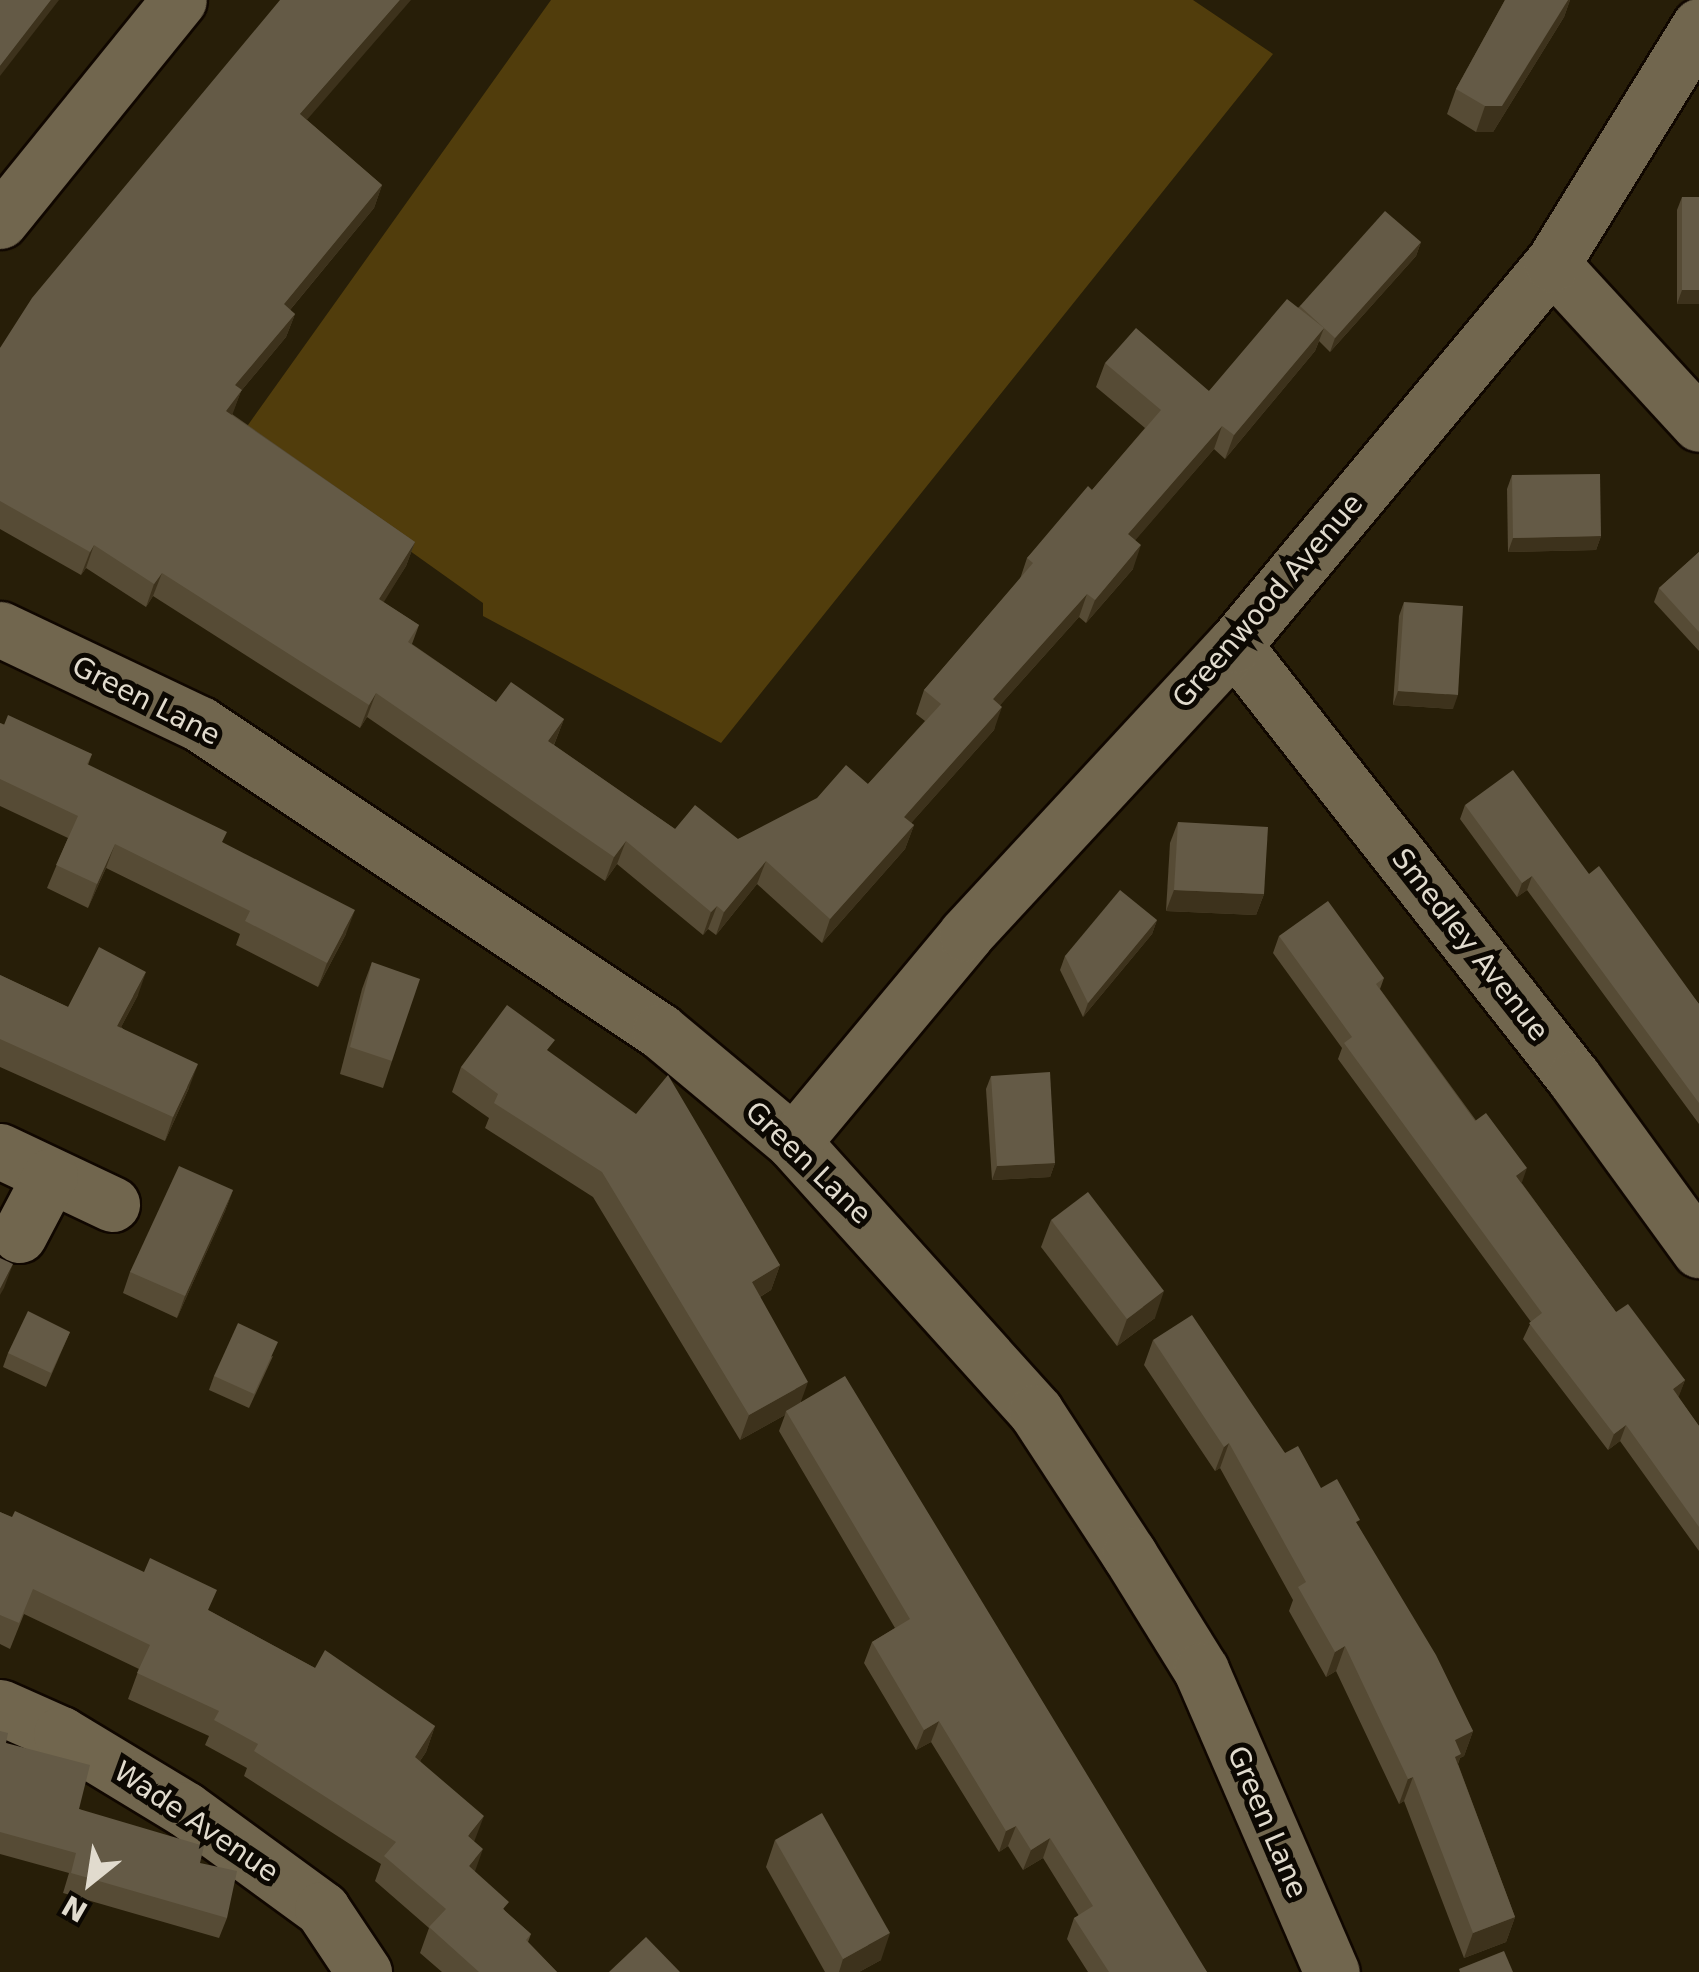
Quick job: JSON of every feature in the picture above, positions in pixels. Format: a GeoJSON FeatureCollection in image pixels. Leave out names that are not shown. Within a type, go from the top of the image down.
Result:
{"type":"FeatureCollection","features":[{"type":"Feature","properties":{"kind":"street"},"geometry":{"type":"LineString","coordinates":[[0,220],[178,0]]}},
{"type":"Feature","properties":{"kind":"street","name":"Greenwood Avenue"},"geometry":{"type":"LineString","coordinates":[[793,1142],[966,934],[1234,644],[1552,264],[1699,26]]}},
{"type":"Feature","properties":{"kind":"street"},"geometry":{"type":"LineString","coordinates":[[1552,264],[1699,424]]}},
{"type":"Feature","properties":{"kind":"street","name":"Green Lane"},"geometry":{"type":"LineString","coordinates":[[0,629],[200,724],[660,1031],[793,1142],[1036,1412],[1129,1554],[1201,1670],[1332,1972]]}},
{"type":"Feature","properties":{"kind":"street","name":"Smedley Avenue"},"geometry":{"type":"LineString","coordinates":[[1234,644],[1574,1078],[1699,1250]]}},
{"type":"Feature","properties":{"kind":"street"},"geometry":{"type":"LineString","coordinates":[[0,1151],[112,1204]]}},
{"type":"Feature","properties":{"kind":"street"},"geometry":{"type":"LineString","coordinates":[[19,1235],[50,1176]]}},
{"type":"Feature","properties":{"kind":"street","name":"Wade Avenue"},"geometry":{"type":"LineString","coordinates":[[0,1707],[61,1734],[185,1809],[322,1910],[364,1972]]}},
{"type":"Feature","properties":{"kind":"shaded area"},"geometry":{"type":"Polygon","coordinates":[[[551,0],[1193,0],[1273,54],[721,743],[483,616],[483,603],[243,432],[551,0]]]}},
{"type":"Feature","properties":{"kind":"building"},"geometry":{"type":"Polygon","coordinates":[[[0,0],[51,0],[0,66],[0,0]]]}},
{"type":"Feature","properties":{"kind":"building"},"geometry":{"type":"Polygon","coordinates":[[[280,0],[400,0],[300,114],[382,185],[284,304],[295,314],[235,385],[242,390],[226,411],[415,542],[379,599],[419,625],[408,642],[496,702],[511,682],[564,719],[548,741],[675,829],[695,805],[738,839],[817,798],[846,765],[868,784],[941,704],[924,690],[1033,563],[1027,558],[1088,486],[1092,490],[1161,410],[1105,363],[1136,328],[1209,391],[1287,299],[1324,328],[1234,435],[1222,426],[1128,534],[1141,545],[1095,600],[1087,594],[993,699],[1002,707],[904,817],[914,825],[830,919],[766,861],[724,912],[717,906],[711,912],[626,841],[614,857],[376,693],[369,705],[162,573],[154,584],[94,545],[90,552],[0,501],[0,348],[32,298],[280,0]]]}},
{"type":"Feature","properties":{"kind":"building"},"geometry":{"type":"Polygon","coordinates":[[[1505,0],[1568,0],[1502,106],[1485,106],[1456,89],[1505,0]]]}},
{"type":"Feature","properties":{"kind":"building"},"geometry":{"type":"Polygon","coordinates":[[[1682,197],[1699,197],[1699,290],[1682,290],[1682,197]]]}},
{"type":"Feature","properties":{"kind":"building"},"geometry":{"type":"Polygon","coordinates":[[[1385,211],[1421,242],[1335,338],[1300,306],[1385,211]]]}},
{"type":"Feature","properties":{"kind":"building"},"geometry":{"type":"Polygon","coordinates":[[[1600,474],[1601,536],[1513,538],[1512,475],[1600,474]]]}},
{"type":"Feature","properties":{"kind":"building"},"geometry":{"type":"Polygon","coordinates":[[[1699,552],[1699,632],[1659,588],[1699,552]]]}},
{"type":"Feature","properties":{"kind":"building"},"geometry":{"type":"Polygon","coordinates":[[[1404,602],[1463,606],[1458,695],[1398,691],[1404,602]]]}},
{"type":"Feature","properties":{"kind":"building"},"geometry":{"type":"Polygon","coordinates":[[[8,715],[92,754],[87,764],[227,832],[222,842],[355,910],[327,963],[245,921],[250,911],[115,844],[97,884],[56,865],[78,816],[0,779],[0,723],[4,725],[8,715]]]}},
{"type":"Feature","properties":{"kind":"building"},"geometry":{"type":"Polygon","coordinates":[[[1513,770],[1589,874],[1599,866],[1699,1004],[1699,1103],[1532,876],[1522,883],[1465,805],[1513,770]]]}},
{"type":"Feature","properties":{"kind":"building"},"geometry":{"type":"Polygon","coordinates":[[[1178,822],[1268,827],[1264,894],[1174,890],[1178,822]]]}},
{"type":"Feature","properties":{"kind":"building"},"geometry":{"type":"Polygon","coordinates":[[[1120,890],[1157,920],[1088,1003],[1065,956],[1120,890]]]}},
{"type":"Feature","properties":{"kind":"building"},"geometry":{"type":"Polygon","coordinates":[[[1328,901],[1384,978],[1376,984],[1475,1121],[1486,1113],[1527,1168],[1516,1176],[1616,1312],[1628,1304],[1685,1380],[1673,1389],[1699,1426],[1699,1527],[1626,1425],[1614,1434],[1529,1323],[1542,1313],[1344,1043],[1352,1037],[1279,936],[1328,901]]]}},
{"type":"Feature","properties":{"kind":"building"},"geometry":{"type":"Polygon","coordinates":[[[99,947],[146,972],[117,1026],[198,1064],[173,1117],[0,1039],[0,975],[68,1007],[99,947]]]}},
{"type":"Feature","properties":{"kind":"building"},"geometry":{"type":"Polygon","coordinates":[[[372,962],[420,979],[392,1061],[350,1047],[372,962]]]}},
{"type":"Feature","properties":{"kind":"building"},"geometry":{"type":"Polygon","coordinates":[[[507,1005],[555,1040],[547,1050],[636,1114],[668,1075],[780,1265],[752,1282],[808,1382],[749,1415],[602,1172],[494,1103],[498,1094],[461,1067],[507,1005]]]}},
{"type":"Feature","properties":{"kind":"building"},"geometry":{"type":"Polygon","coordinates":[[[1050,1072],[1055,1163],[997,1166],[991,1076],[1050,1072]]]}},
{"type":"Feature","properties":{"kind":"building"},"geometry":{"type":"Polygon","coordinates":[[[179,1166],[233,1190],[185,1296],[130,1272],[179,1166]]]}},
{"type":"Feature","properties":{"kind":"building"},"geometry":{"type":"Polygon","coordinates":[[[1088,1192],[1164,1291],[1127,1319],[1051,1220],[1088,1192]]]}},
{"type":"Feature","properties":{"kind":"building"},"geometry":{"type":"Polygon","coordinates":[[[0,1258],[13,1264],[0,1289],[0,1258]]]}},
{"type":"Feature","properties":{"kind":"building"},"geometry":{"type":"Polygon","coordinates":[[[28,1311],[70,1332],[51,1373],[8,1353],[28,1311]]]}},
{"type":"Feature","properties":{"kind":"building"},"geometry":{"type":"Polygon","coordinates":[[[1192,1315],[1285,1453],[1298,1446],[1321,1488],[1337,1479],[1360,1520],[1356,1522],[1436,1655],[1473,1731],[1455,1740],[1461,1754],[1455,1757],[1515,1917],[1473,1933],[1413,1777],[1408,1779],[1345,1646],[1335,1652],[1298,1587],[1306,1582],[1229,1443],[1224,1447],[1153,1340],[1192,1315]]]}},
{"type":"Feature","properties":{"kind":"building"},"geometry":{"type":"Polygon","coordinates":[[[238,1323],[278,1342],[254,1394],[214,1376],[238,1323]]]}},
{"type":"Feature","properties":{"kind":"building"},"geometry":{"type":"Polygon","coordinates":[[[845,1376],[1207,1972],[1109,1972],[1074,1918],[1093,1906],[1050,1838],[1031,1850],[1016,1826],[1006,1831],[939,1721],[924,1730],[872,1642],[910,1619],[786,1411],[845,1376]]]}},
{"type":"Feature","properties":{"kind":"building"},"geometry":{"type":"Polygon","coordinates":[[[15,1511],[144,1572],[150,1558],[217,1590],[208,1610],[315,1668],[325,1650],[435,1726],[415,1757],[484,1816],[468,1836],[483,1849],[469,1866],[509,1902],[503,1909],[531,1934],[526,1940],[557,1972],[479,1972],[429,1927],[446,1909],[384,1856],[396,1842],[254,1751],[258,1744],[214,1720],[219,1711],[137,1673],[150,1645],[33,1589],[19,1623],[0,1615],[0,1512],[12,1517],[15,1511]]]}},
{"type":"Feature","properties":{"kind":"building"},"geometry":{"type":"Polygon","coordinates":[[[0,1731],[8,1733],[6,1743],[90,1765],[79,1809],[204,1846],[200,1863],[237,1871],[227,1918],[71,1873],[76,1853],[0,1832],[0,1731]]]}},
{"type":"Feature","properties":{"kind":"building"},"geometry":{"type":"Polygon","coordinates":[[[822,1813],[890,1933],[843,1959],[775,1840],[822,1813]]]}},
{"type":"Feature","properties":{"kind":"building"},"geometry":{"type":"Polygon","coordinates":[[[646,1937],[680,1972],[609,1972],[646,1937]]]}},
{"type":"Feature","properties":{"kind":"building"},"geometry":{"type":"Polygon","coordinates":[[[1504,1951],[1513,1972],[1460,1972],[1459,1969],[1504,1951]]]}}]}
